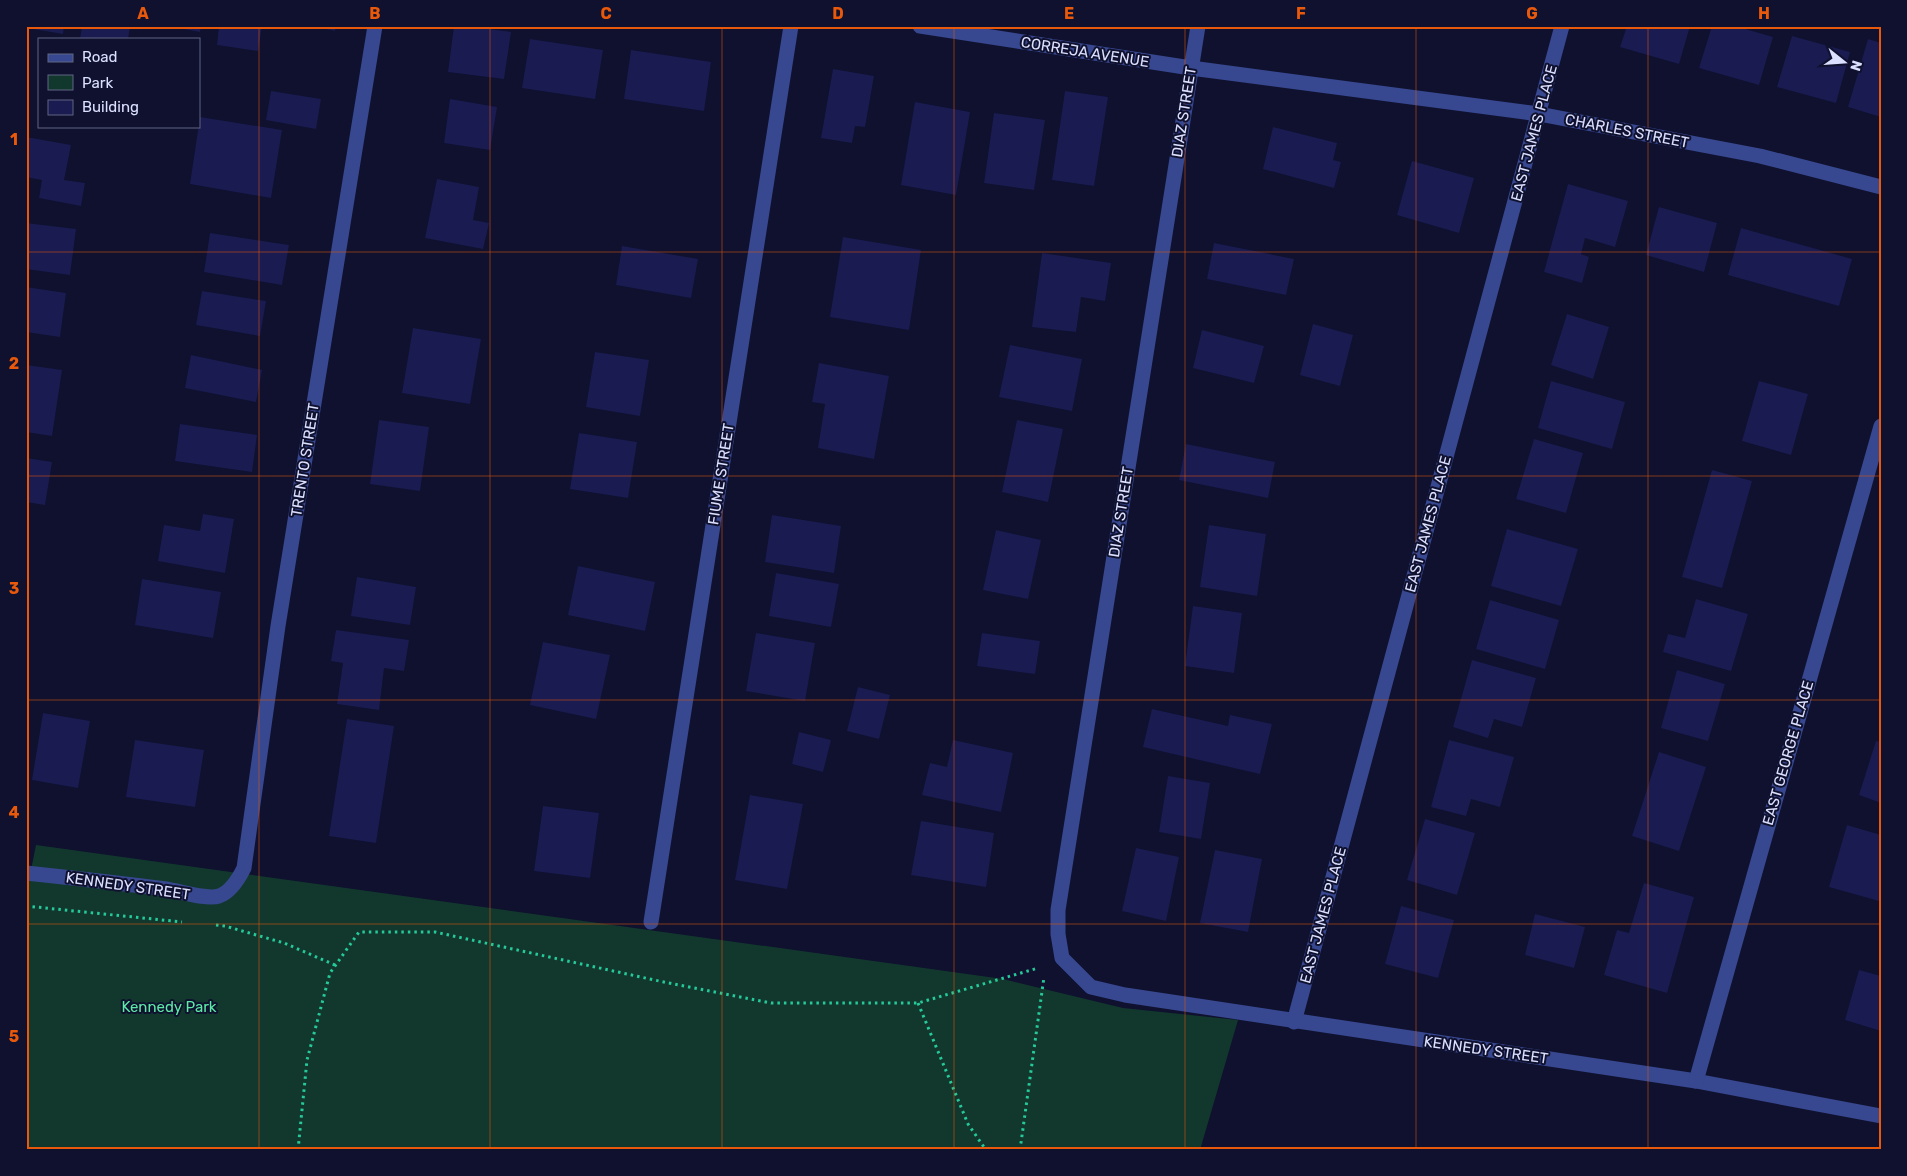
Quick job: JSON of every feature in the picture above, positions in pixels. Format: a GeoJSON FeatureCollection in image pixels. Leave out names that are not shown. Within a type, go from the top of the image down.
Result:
{"type":"FeatureCollection","features":[{"type":"Feature","properties":{"kind":"street","name":"TRENTO STREET"},"geometry":{"type":"LineString","coordinates":[[228,890],[238,880],[244,868],[280,616],[375,26]]}},
{"type":"Feature","properties":{"kind":"street","name":"FIUME STREET"},"geometry":{"type":"LineString","coordinates":[[651,922],[791,26]]}},
{"type":"Feature","properties":{"kind":"street","name":"CORREJA AVENUE"},"geometry":{"type":"LineString","coordinates":[[920,26],[1191,68]]}},
{"type":"Feature","properties":{"kind":"street","name":"DIAZ STREET"},"geometry":{"type":"LineString","coordinates":[[1091,987],[1062,958],[1058,934],[1058,910],[1198,26]]}},
{"type":"Feature","properties":{"kind":"street","name":"EAST JAMES PLACE"},"geometry":{"type":"LineString","coordinates":[[1294,1022],[1540,114],[1562,26]]}},
{"type":"Feature","properties":{"kind":"street","name":"CHARLES STREET"},"geometry":{"type":"LineString","coordinates":[[1191,68],[1540,114],[1760,156],[1881,187]]}},
{"type":"Feature","properties":{"kind":"street","name":"EAST GEORGE PLACE"},"geometry":{"type":"LineString","coordinates":[[1696,1080],[1881,426]]}},
{"type":"Feature","properties":{"kind":"street","name":"KENNEDY STREET"},"geometry":{"type":"LineString","coordinates":[[26,872],[168,889],[209,897],[220,896],[228,890]]}},
{"type":"Feature","properties":{"kind":"street","name":"KENNEDY STREET"},"geometry":{"type":"LineString","coordinates":[[1091,987],[1125,996],[1294,1022],[1696,1080],[1881,1116]]}},
{"type":"Feature","properties":{"kind":"path"},"geometry":{"type":"LineString","coordinates":[[26,906],[187,922]]}},
{"type":"Feature","properties":{"kind":"path"},"geometry":{"type":"LineString","coordinates":[[216,925],[284,943],[335,966]]}},
{"type":"Feature","properties":{"kind":"path"},"geometry":{"type":"LineString","coordinates":[[298,1150],[307,1060],[330,973],[359,932],[435,932],[659,981],[772,1003],[918,1003],[1045,966]]}},
{"type":"Feature","properties":{"kind":"path"},"geometry":{"type":"LineString","coordinates":[[1020,1150],[1044,976]]}},
{"type":"Feature","properties":{"kind":"path"},"geometry":{"type":"LineString","coordinates":[[918,1003],[968,1124],[986,1150]]}},
{"type":"Feature","properties":{"kind":"green space","name":"Kennedy Park"},"geometry":{"type":"Polygon","coordinates":[[[36,845],[1003,979],[1123,1008],[1238,1020],[1200,1150],[26,1150],[26,895],[36,845]]]}},
{"type":"Feature","properties":{"kind":"building"},"geometry":{"type":"Polygon","coordinates":[[[27,26],[64,26],[63,34],[27,28],[27,26]]]}},
{"type":"Feature","properties":{"kind":"building"},"geometry":{"type":"Polygon","coordinates":[[[82,26],[130,26],[128,38],[80,38],[82,26]]]}},
{"type":"Feature","properties":{"kind":"building"},"geometry":{"type":"Polygon","coordinates":[[[168,26],[201,26],[200,32],[168,26]]]}},
{"type":"Feature","properties":{"kind":"building"},"geometry":{"type":"Polygon","coordinates":[[[219,26],[262,26],[258,51],[217,45],[219,26]]]}},
{"type":"Feature","properties":{"kind":"building"},"geometry":{"type":"Polygon","coordinates":[[[313,26],[336,26],[335,31],[313,26]]]}},
{"type":"Feature","properties":{"kind":"building"},"geometry":{"type":"Polygon","coordinates":[[[454,26],[511,32],[504,79],[448,72],[454,26]]]}},
{"type":"Feature","properties":{"kind":"building"},"geometry":{"type":"Polygon","coordinates":[[[1627,26],[1690,26],[1679,64],[1620,47],[1627,26]]]}},
{"type":"Feature","properties":{"kind":"building"},"geometry":{"type":"Polygon","coordinates":[[[1712,26],[1735,26],[1773,37],[1759,85],[1699,68],[1712,26]]]}},
{"type":"Feature","properties":{"kind":"building"},"geometry":{"type":"Polygon","coordinates":[[[1792,36],[1850,52],[1836,103],[1777,87],[1792,36]]]}},
{"type":"Feature","properties":{"kind":"building"},"geometry":{"type":"Polygon","coordinates":[[[530,39],[603,50],[595,99],[522,88],[530,39]]]}},
{"type":"Feature","properties":{"kind":"building"},"geometry":{"type":"Polygon","coordinates":[[[1868,39],[1881,43],[1881,117],[1848,107],[1868,39]]]}},
{"type":"Feature","properties":{"kind":"building"},"geometry":{"type":"Polygon","coordinates":[[[631,50],[711,62],[704,111],[624,99],[631,50]]]}},
{"type":"Feature","properties":{"kind":"building"},"geometry":{"type":"Polygon","coordinates":[[[833,69],[874,76],[865,127],[855,126],[852,143],[821,138],[833,69]]]}},
{"type":"Feature","properties":{"kind":"building"},"geometry":{"type":"Polygon","coordinates":[[[271,91],[321,99],[316,129],[266,120],[271,91]]]}},
{"type":"Feature","properties":{"kind":"building"},"geometry":{"type":"Polygon","coordinates":[[[1065,91],[1108,97],[1094,186],[1052,180],[1065,91]]]}},
{"type":"Feature","properties":{"kind":"building"},"geometry":{"type":"Polygon","coordinates":[[[450,99],[497,107],[490,150],[444,143],[450,99]]]}},
{"type":"Feature","properties":{"kind":"building"},"geometry":{"type":"Polygon","coordinates":[[[915,102],[970,112],[956,195],[901,185],[915,102]]]}},
{"type":"Feature","properties":{"kind":"building"},"geometry":{"type":"Polygon","coordinates":[[[994,113],[1045,120],[1034,190],[984,183],[994,113]]]}},
{"type":"Feature","properties":{"kind":"building"},"geometry":{"type":"Polygon","coordinates":[[[200,117],[282,130],[271,198],[190,184],[198,128],[200,128],[200,117]]]}},
{"type":"Feature","properties":{"kind":"building"},"geometry":{"type":"Polygon","coordinates":[[[1273,127],[1337,143],[1333,160],[1341,162],[1334,188],[1263,169],[1273,127]]]}},
{"type":"Feature","properties":{"kind":"building"},"geometry":{"type":"Polygon","coordinates":[[[26,137],[71,145],[64,180],[85,183],[81,206],[39,198],[42,180],[26,177],[26,137]]]}},
{"type":"Feature","properties":{"kind":"building"},"geometry":{"type":"Polygon","coordinates":[[[1412,161],[1474,178],[1459,233],[1397,215],[1412,161]]]}},
{"type":"Feature","properties":{"kind":"building"},"geometry":{"type":"Polygon","coordinates":[[[437,179],[479,187],[473,220],[489,223],[483,249],[425,238],[437,179]]]}},
{"type":"Feature","properties":{"kind":"building"},"geometry":{"type":"Polygon","coordinates":[[[1568,184],[1628,201],[1615,247],[1585,238],[1581,254],[1589,257],[1582,283],[1544,272],[1568,184]]]}},
{"type":"Feature","properties":{"kind":"building"},"geometry":{"type":"Polygon","coordinates":[[[1659,207],[1717,223],[1704,272],[1646,255],[1659,207]]]}},
{"type":"Feature","properties":{"kind":"building"},"geometry":{"type":"Polygon","coordinates":[[[26,223],[76,229],[70,275],[26,269],[26,223]]]}},
{"type":"Feature","properties":{"kind":"building"},"geometry":{"type":"Polygon","coordinates":[[[1741,228],[1852,259],[1839,306],[1728,275],[1741,228]]]}},
{"type":"Feature","properties":{"kind":"building"},"geometry":{"type":"Polygon","coordinates":[[[210,233],[289,245],[282,285],[204,272],[210,233]]]}},
{"type":"Feature","properties":{"kind":"building"},"geometry":{"type":"Polygon","coordinates":[[[843,237],[921,250],[909,330],[830,317],[843,237]]]}},
{"type":"Feature","properties":{"kind":"building"},"geometry":{"type":"Polygon","coordinates":[[[1214,243],[1294,259],[1286,295],[1207,279],[1214,243]]]}},
{"type":"Feature","properties":{"kind":"building"},"geometry":{"type":"Polygon","coordinates":[[[622,246],[698,259],[691,298],[616,285],[622,246]]]}},
{"type":"Feature","properties":{"kind":"building"},"geometry":{"type":"Polygon","coordinates":[[[1042,253],[1111,263],[1105,301],[1081,297],[1076,332],[1032,327],[1042,253]]]}},
{"type":"Feature","properties":{"kind":"building"},"geometry":{"type":"Polygon","coordinates":[[[26,287],[66,293],[60,337],[26,332],[26,287]]]}},
{"type":"Feature","properties":{"kind":"building"},"geometry":{"type":"Polygon","coordinates":[[[202,291],[266,301],[260,336],[196,325],[202,291]]]}},
{"type":"Feature","properties":{"kind":"building"},"geometry":{"type":"Polygon","coordinates":[[[1567,314],[1609,327],[1593,379],[1551,365],[1567,314]]]}},
{"type":"Feature","properties":{"kind":"building"},"geometry":{"type":"Polygon","coordinates":[[[1313,324],[1353,335],[1340,386],[1300,375],[1313,324]]]}},
{"type":"Feature","properties":{"kind":"building"},"geometry":{"type":"Polygon","coordinates":[[[413,328],[481,339],[470,404],[402,393],[413,328]]]}},
{"type":"Feature","properties":{"kind":"building"},"geometry":{"type":"Polygon","coordinates":[[[1202,330],[1264,346],[1254,383],[1193,368],[1202,330]]]}},
{"type":"Feature","properties":{"kind":"building"},"geometry":{"type":"Polygon","coordinates":[[[1010,345],[1082,359],[1072,411],[999,397],[1010,345]]]}},
{"type":"Feature","properties":{"kind":"building"},"geometry":{"type":"Polygon","coordinates":[[[595,352],[649,360],[640,416],[586,407],[595,352]]]}},
{"type":"Feature","properties":{"kind":"building"},"geometry":{"type":"Polygon","coordinates":[[[191,355],[262,370],[256,402],[185,388],[191,355]]]}},
{"type":"Feature","properties":{"kind":"building"},"geometry":{"type":"Polygon","coordinates":[[[819,363],[889,376],[874,459],[818,448],[825,404],[812,402],[819,363]]]}},
{"type":"Feature","properties":{"kind":"building"},"geometry":{"type":"Polygon","coordinates":[[[26,365],[62,370],[52,436],[26,432],[26,365]]]}},
{"type":"Feature","properties":{"kind":"building"},"geometry":{"type":"Polygon","coordinates":[[[1551,381],[1625,402],[1612,449],[1538,428],[1551,381]]]}},
{"type":"Feature","properties":{"kind":"building"},"geometry":{"type":"Polygon","coordinates":[[[1759,381],[1808,394],[1791,455],[1742,441],[1759,381]]]}},
{"type":"Feature","properties":{"kind":"building"},"geometry":{"type":"Polygon","coordinates":[[[379,420],[429,427],[420,491],[370,484],[379,420]]]}},
{"type":"Feature","properties":{"kind":"building"},"geometry":{"type":"Polygon","coordinates":[[[1017,420],[1063,429],[1048,502],[1002,492],[1017,420]]]}},
{"type":"Feature","properties":{"kind":"building"},"geometry":{"type":"Polygon","coordinates":[[[180,424],[257,435],[252,472],[175,461],[180,424]]]}},
{"type":"Feature","properties":{"kind":"building"},"geometry":{"type":"Polygon","coordinates":[[[579,433],[637,442],[628,498],[570,489],[579,433]]]}},
{"type":"Feature","properties":{"kind":"building"},"geometry":{"type":"Polygon","coordinates":[[[1534,439],[1583,453],[1566,513],[1516,499],[1534,439]]]}},
{"type":"Feature","properties":{"kind":"building"},"geometry":{"type":"Polygon","coordinates":[[[1186,444],[1275,462],[1268,498],[1179,480],[1186,444]]]}},
{"type":"Feature","properties":{"kind":"building"},"geometry":{"type":"Polygon","coordinates":[[[26,458],[52,462],[45,505],[26,502],[26,458]]]}},
{"type":"Feature","properties":{"kind":"building"},"geometry":{"type":"Polygon","coordinates":[[[1712,470],[1752,481],[1722,588],[1682,577],[1712,470]]]}},
{"type":"Feature","properties":{"kind":"building"},"geometry":{"type":"Polygon","coordinates":[[[203,514],[234,519],[225,573],[158,561],[164,525],[200,531],[203,514]]]}},
{"type":"Feature","properties":{"kind":"building"},"geometry":{"type":"Polygon","coordinates":[[[772,515],[841,526],[834,573],[765,562],[772,515]]]}},
{"type":"Feature","properties":{"kind":"building"},"geometry":{"type":"Polygon","coordinates":[[[1209,525],[1266,534],[1257,596],[1200,587],[1209,525]]]}},
{"type":"Feature","properties":{"kind":"building"},"geometry":{"type":"Polygon","coordinates":[[[1507,529],[1578,549],[1561,606],[1491,586],[1507,529]]]}},
{"type":"Feature","properties":{"kind":"building"},"geometry":{"type":"Polygon","coordinates":[[[996,530],[1041,540],[1028,599],[983,590],[996,530]]]}},
{"type":"Feature","properties":{"kind":"building"},"geometry":{"type":"Polygon","coordinates":[[[578,566],[655,582],[645,631],[568,615],[578,566]]]}},
{"type":"Feature","properties":{"kind":"building"},"geometry":{"type":"Polygon","coordinates":[[[776,573],[839,584],[831,627],[769,616],[776,573]]]}},
{"type":"Feature","properties":{"kind":"building"},"geometry":{"type":"Polygon","coordinates":[[[357,577],[416,587],[410,625],[351,616],[357,577]]]}},
{"type":"Feature","properties":{"kind":"building"},"geometry":{"type":"Polygon","coordinates":[[[142,579],[221,592],[213,638],[135,625],[142,579]]]}},
{"type":"Feature","properties":{"kind":"building"},"geometry":{"type":"Polygon","coordinates":[[[1696,599],[1748,614],[1731,671],[1663,652],[1668,634],[1685,638],[1696,599]]]}},
{"type":"Feature","properties":{"kind":"building"},"geometry":{"type":"Polygon","coordinates":[[[1490,600],[1559,620],[1545,669],[1476,649],[1490,600]]]}},
{"type":"Feature","properties":{"kind":"building"},"geometry":{"type":"Polygon","coordinates":[[[1193,606],[1242,613],[1234,673],[1185,666],[1193,606]]]}},
{"type":"Feature","properties":{"kind":"building"},"geometry":{"type":"Polygon","coordinates":[[[336,630],[409,640],[404,671],[384,668],[379,710],[337,704],[343,663],[331,661],[336,630]]]}},
{"type":"Feature","properties":{"kind":"building"},"geometry":{"type":"Polygon","coordinates":[[[756,633],[815,643],[805,701],[746,691],[756,633]]]}},
{"type":"Feature","properties":{"kind":"building"},"geometry":{"type":"Polygon","coordinates":[[[982,633],[1040,641],[1035,674],[977,666],[982,633]]]}},
{"type":"Feature","properties":{"kind":"building"},"geometry":{"type":"Polygon","coordinates":[[[543,642],[610,655],[596,719],[530,705],[543,642]]]}},
{"type":"Feature","properties":{"kind":"building"},"geometry":{"type":"Polygon","coordinates":[[[1472,660],[1536,678],[1522,727],[1494,719],[1488,738],[1453,727],[1472,660]]]}},
{"type":"Feature","properties":{"kind":"building"},"geometry":{"type":"Polygon","coordinates":[[[1677,670],[1725,684],[1708,741],[1661,728],[1677,670]]]}},
{"type":"Feature","properties":{"kind":"building"},"geometry":{"type":"Polygon","coordinates":[[[858,687],[890,695],[879,739],[847,731],[858,687]]]}},
{"type":"Feature","properties":{"kind":"building"},"geometry":{"type":"Polygon","coordinates":[[[1152,709],[1228,726],[1230,715],[1272,724],[1260,774],[1143,747],[1152,709]]]}},
{"type":"Feature","properties":{"kind":"building"},"geometry":{"type":"Polygon","coordinates":[[[43,713],[90,721],[78,788],[32,780],[43,713]]]}},
{"type":"Feature","properties":{"kind":"building"},"geometry":{"type":"Polygon","coordinates":[[[347,719],[394,726],[376,843],[329,836],[347,719]]]}},
{"type":"Feature","properties":{"kind":"building"},"geometry":{"type":"Polygon","coordinates":[[[799,732],[831,740],[823,772],[792,764],[799,732]]]}},
{"type":"Feature","properties":{"kind":"building"},"geometry":{"type":"Polygon","coordinates":[[[135,740],[204,750],[195,807],[126,797],[135,740]]]}},
{"type":"Feature","properties":{"kind":"building"},"geometry":{"type":"Polygon","coordinates":[[[953,740],[1013,753],[1001,812],[922,795],[930,763],[947,767],[953,740]]]}},
{"type":"Feature","properties":{"kind":"building"},"geometry":{"type":"Polygon","coordinates":[[[1449,740],[1514,757],[1500,807],[1471,799],[1466,816],[1431,807],[1449,740]]]}},
{"type":"Feature","properties":{"kind":"building"},"geometry":{"type":"Polygon","coordinates":[[[1876,741],[1881,742],[1881,803],[1859,795],[1876,741]]]}},
{"type":"Feature","properties":{"kind":"building"},"geometry":{"type":"Polygon","coordinates":[[[1659,752],[1706,767],[1679,851],[1632,836],[1659,752]]]}},
{"type":"Feature","properties":{"kind":"building"},"geometry":{"type":"Polygon","coordinates":[[[1168,776],[1210,783],[1201,839],[1159,832],[1168,776]]]}},
{"type":"Feature","properties":{"kind":"building"},"geometry":{"type":"Polygon","coordinates":[[[750,795],[803,804],[787,889],[735,880],[750,795]]]}},
{"type":"Feature","properties":{"kind":"building"},"geometry":{"type":"Polygon","coordinates":[[[543,806],[599,813],[590,878],[534,871],[543,806]]]}},
{"type":"Feature","properties":{"kind":"building"},"geometry":{"type":"Polygon","coordinates":[[[1425,819],[1475,833],[1457,895],[1407,880],[1425,819]]]}},
{"type":"Feature","properties":{"kind":"building"},"geometry":{"type":"Polygon","coordinates":[[[921,821],[994,833],[986,887],[911,875],[921,821]]]}},
{"type":"Feature","properties":{"kind":"building"},"geometry":{"type":"Polygon","coordinates":[[[1847,825],[1881,835],[1881,896],[1879,901],[1829,887],[1847,825]]]}},
{"type":"Feature","properties":{"kind":"building"},"geometry":{"type":"Polygon","coordinates":[[[1136,848],[1179,857],[1166,921],[1122,911],[1136,848]]]}},
{"type":"Feature","properties":{"kind":"building"},"geometry":{"type":"Polygon","coordinates":[[[1215,850],[1262,859],[1248,932],[1200,923],[1215,850]]]}},
{"type":"Feature","properties":{"kind":"building"},"geometry":{"type":"Polygon","coordinates":[[[1644,883],[1694,897],[1667,993],[1604,975],[1617,930],[1629,933],[1644,883]]]}},
{"type":"Feature","properties":{"kind":"building"},"geometry":{"type":"Polygon","coordinates":[[[1401,906],[1454,920],[1438,978],[1385,964],[1401,906]]]}},
{"type":"Feature","properties":{"kind":"building"},"geometry":{"type":"Polygon","coordinates":[[[1535,914],[1585,927],[1574,968],[1525,955],[1535,914]]]}},
{"type":"Feature","properties":{"kind":"building"},"geometry":{"type":"Polygon","coordinates":[[[1859,970],[1881,976],[1881,1031],[1845,1020],[1859,970]]]}}]}
